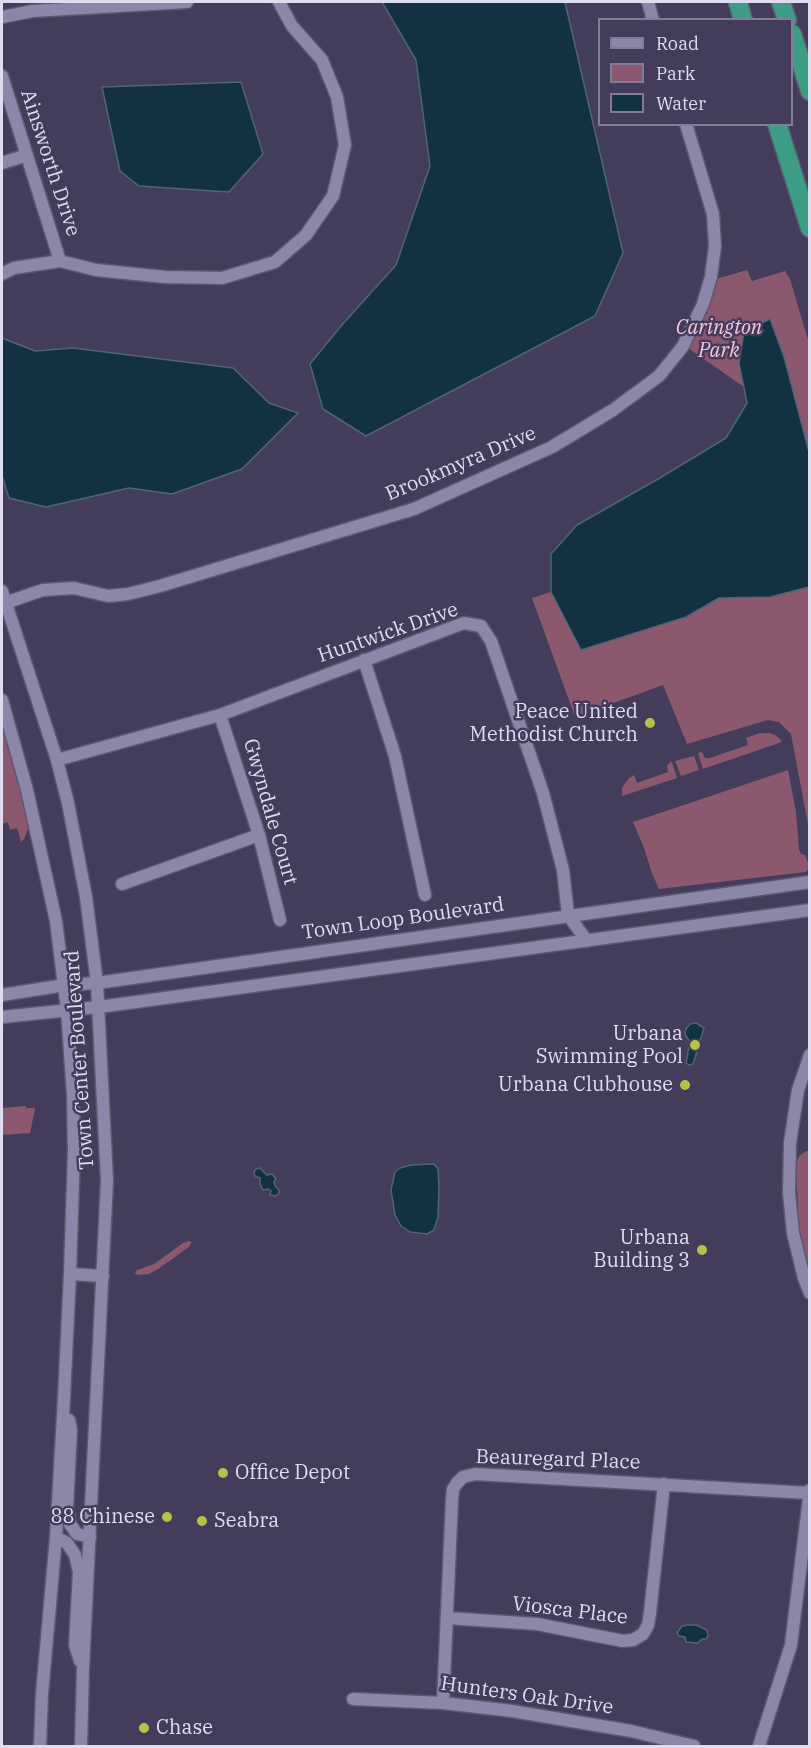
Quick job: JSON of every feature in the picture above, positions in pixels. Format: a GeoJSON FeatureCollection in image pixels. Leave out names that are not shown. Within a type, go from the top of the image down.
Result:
{"type":"FeatureCollection","features":[{"type":"Feature","properties":{"kind":"highway"},"geometry":{"type":"LineString","coordinates":[[738,2],[743,18]]}},
{"type":"Feature","properties":{"kind":"highway"},"geometry":{"type":"LineString","coordinates":[[781,2],[786,18]]}},
{"type":"Feature","properties":{"kind":"highway"},"geometry":{"type":"LineString","coordinates":[[793,37],[810,91]]}},
{"type":"Feature","properties":{"kind":"highway"},"geometry":{"type":"LineString","coordinates":[[778,126],[810,228]]}},
{"type":"Feature","properties":{"kind":"street"},"geometry":{"type":"LineString","coordinates":[[2,17],[33,11],[120,4],[188,2]]}},
{"type":"Feature","properties":{"kind":"street"},"geometry":{"type":"LineString","coordinates":[[2,274],[14,268],[60,261],[96,270],[142,275],[222,278],[275,262],[306,235],[333,196],[345,145],[337,97],[322,60],[292,26],[279,2]]}},
{"type":"Feature","properties":{"kind":"street"},"geometry":{"type":"LineString","coordinates":[[648,2],[652,18]]}},
{"type":"Feature","properties":{"kind":"street","name":"Ainsworth Drive"},"geometry":{"type":"LineString","coordinates":[[2,76],[60,261]]}},
{"type":"Feature","properties":{"kind":"street","name":"Brookmyra Drive"},"geometry":{"type":"LineString","coordinates":[[3,599],[43,590],[74,588],[108,597],[128,594],[414,509],[552,447],[613,410],[659,376],[683,346],[703,304],[711,277],[715,246],[713,214],[687,126]]}},
{"type":"Feature","properties":{"kind":"street"},"geometry":{"type":"LineString","coordinates":[[2,163],[27,155]]}},
{"type":"Feature","properties":{"kind":"street","name":"Town Center Boulevard"},"geometry":{"type":"LineString","coordinates":[[3,599],[57,760],[86,897],[99,1007],[107,1180],[81,1746]]}},
{"type":"Feature","properties":{"kind":"street","name":"Huntwick Drive"},"geometry":{"type":"LineString","coordinates":[[57,760],[220,715],[464,623],[481,626],[491,641],[543,793],[563,870],[568,915],[587,941]]}},
{"type":"Feature","properties":{"kind":"street"},"geometry":{"type":"LineString","coordinates":[[364,660],[395,756],[425,895]]}},
{"type":"Feature","properties":{"kind":"street","name":"Town Center Boulevard"},"geometry":{"type":"LineString","coordinates":[[2,700],[27,790],[56,921],[67,1010],[73,1095],[74,1151],[64,1398],[40,1746]]}},
{"type":"Feature","properties":{"kind":"street","name":"Gwyndale Court"},"geometry":{"type":"LineString","coordinates":[[220,715],[259,835],[280,920]]}},
{"type":"Feature","properties":{"kind":"street"},"geometry":{"type":"LineString","coordinates":[[122,884],[259,835]]}},
{"type":"Feature","properties":{"kind":"street","name":"Town Loop Boulevard"},"geometry":{"type":"LineString","coordinates":[[2,995],[810,882]]}},
{"type":"Feature","properties":{"kind":"street"},"geometry":{"type":"LineString","coordinates":[[2,1017],[99,1007],[810,910]]}},
{"type":"Feature","properties":{"kind":"street"},"geometry":{"type":"LineString","coordinates":[[810,1054],[798,1090],[790,1143],[789,1193],[793,1233],[810,1293]]}},
{"type":"Feature","properties":{"kind":"street"},"geometry":{"type":"LineString","coordinates":[[70,1274],[104,1276]]}},
{"type":"Feature","properties":{"kind":"street","name":"Town Center Boulevard"},"geometry":{"type":"LineString","coordinates":[[64,1398],[71,1430],[67,1508],[70,1524],[77,1534],[90,1537]]}},
{"type":"Feature","properties":{"kind":"street","name":"Beauregard Place"},"geometry":{"type":"LineString","coordinates":[[443,1703],[452,1499],[453,1489],[463,1477],[475,1474],[809,1491]]}},
{"type":"Feature","properties":{"kind":"street","name":"Viosca Place"},"geometry":{"type":"LineString","coordinates":[[447,1618],[537,1624],[623,1641],[633,1640],[643,1634],[648,1625],[664,1484]]}},
{"type":"Feature","properties":{"kind":"street"},"geometry":{"type":"LineString","coordinates":[[759,1746],[791,1645],[809,1491]]}},
{"type":"Feature","properties":{"kind":"street","name":"Town Center Boulevard"},"geometry":{"type":"LineString","coordinates":[[56,1537],[67,1543],[75,1555],[79,1572],[75,1645],[83,1668]]}},
{"type":"Feature","properties":{"kind":"street","name":"Hunters Oak Drive"},"geometry":{"type":"LineString","coordinates":[[353,1699],[443,1703],[565,1719],[632,1731],[694,1746]]}},
{"type":"Feature","properties":{"kind":"green space","name":"Carington Park"},"geometry":{"type":"Polygon","coordinates":[[[747,270],[752,281],[785,271],[790,279],[809,343],[809,457],[739,363],[744,387],[688,348],[707,309],[716,279],[747,270]]]}},
{"type":"Feature","properties":{"kind":"green space"},"geometry":{"type":"Polygon","coordinates":[[[809,587],[809,830],[791,734],[779,722],[768,720],[687,744],[663,685],[575,717],[532,598],[551,592],[581,650],[686,617],[718,598],[770,597],[809,587]]]}},
{"type":"Feature","properties":{"kind":"green space"},"geometry":{"type":"Polygon","coordinates":[[[2,721],[28,819],[28,829],[21,842],[17,828],[10,830],[8,822],[2,824],[2,721]]]}},
{"type":"Feature","properties":{"kind":"green space"},"geometry":{"type":"Polygon","coordinates":[[[760,733],[775,735],[782,742],[703,769],[698,753],[702,752],[705,758],[710,758],[748,745],[746,738],[760,733]]]}},
{"type":"Feature","properties":{"kind":"green space"},"geometry":{"type":"Polygon","coordinates":[[[694,756],[699,770],[681,776],[675,761],[694,756]]]}},
{"type":"Feature","properties":{"kind":"green space"},"geometry":{"type":"Polygon","coordinates":[[[672,762],[677,778],[622,796],[622,788],[629,778],[634,775],[637,783],[668,772],[667,766],[672,762]]]}},
{"type":"Feature","properties":{"kind":"green space"},"geometry":{"type":"Polygon","coordinates":[[[788,770],[796,812],[799,849],[801,854],[805,855],[809,868],[806,872],[659,889],[633,822],[788,770]]]}},
{"type":"Feature","properties":{"kind":"green space"},"geometry":{"type":"Polygon","coordinates":[[[26,1106],[26,1108],[35,1109],[30,1133],[2,1135],[2,1108],[26,1106]]]}},
{"type":"Feature","properties":{"kind":"green space"},"geometry":{"type":"Polygon","coordinates":[[[810,1151],[809,1269],[799,1231],[796,1162],[800,1155],[810,1151]]]}},
{"type":"Feature","properties":{"kind":"green space"},"geometry":{"type":"Polygon","coordinates":[[[189,1241],[192,1242],[189,1247],[158,1269],[149,1274],[135,1273],[137,1270],[154,1264],[189,1241]]]}},
{"type":"Feature","properties":{"kind":"water"},"geometry":{"type":"Polygon","coordinates":[[[382,2],[565,2],[623,253],[595,316],[366,436],[323,409],[310,364],[396,265],[430,166],[416,60],[382,2]]]}},
{"type":"Feature","properties":{"kind":"water"},"geometry":{"type":"Polygon","coordinates":[[[241,82],[263,154],[229,192],[139,186],[120,171],[102,87],[241,82]]]}},
{"type":"Feature","properties":{"kind":"water"},"geometry":{"type":"Polygon","coordinates":[[[770,319],[784,357],[809,452],[809,587],[770,597],[719,598],[686,617],[581,650],[551,592],[551,554],[577,525],[726,438],[747,403],[739,363],[744,332],[770,319]]]}},
{"type":"Feature","properties":{"kind":"water"},"geometry":{"type":"Polygon","coordinates":[[[2,338],[35,351],[73,348],[233,368],[269,403],[298,413],[242,469],[172,494],[129,488],[46,507],[9,498],[2,476],[2,338]]]}},
{"type":"Feature","properties":{"kind":"water","name":"Urbana Swimming Pool"},"geometry":{"type":"Polygon","coordinates":[[[696,1023],[704,1028],[693,1064],[689,1065],[686,1063],[690,1042],[685,1034],[690,1024],[696,1023]]]}},
{"type":"Feature","properties":{"kind":"water"},"geometry":{"type":"Polygon","coordinates":[[[434,1164],[438,1169],[439,1188],[438,1217],[434,1230],[427,1234],[410,1232],[401,1226],[395,1215],[391,1190],[395,1172],[411,1165],[434,1164]]]}},
{"type":"Feature","properties":{"kind":"water"},"geometry":{"type":"Polygon","coordinates":[[[260,1168],[267,1175],[272,1174],[276,1179],[274,1182],[279,1193],[276,1196],[270,1195],[271,1191],[268,1189],[263,1190],[260,1178],[255,1176],[254,1172],[260,1168]]]}},
{"type":"Feature","properties":{"kind":"water"},"geometry":{"type":"Polygon","coordinates":[[[696,1625],[707,1630],[708,1636],[698,1643],[686,1642],[685,1637],[677,1633],[682,1626],[696,1625]]]}},
{"type":"Feature","properties":{"kind":"place","name":"Peace United Methodist Church"},"geometry":{"type":"Point","coordinates":[650,723]}},
{"type":"Feature","properties":{"kind":"place","name":"Urbana Swimming Pool"},"geometry":{"type":"Point","coordinates":[695,1045]}},
{"type":"Feature","properties":{"kind":"place","name":"Urbana Clubhouse"},"geometry":{"type":"Point","coordinates":[685,1085]}},
{"type":"Feature","properties":{"kind":"place","name":"Urbana Building 3"},"geometry":{"type":"Point","coordinates":[702,1250]}},
{"type":"Feature","properties":{"kind":"place","name":"Office Depot"},"geometry":{"type":"Point","coordinates":[223,1473]}},
{"type":"Feature","properties":{"kind":"place","name":"88 Chinese"},"geometry":{"type":"Point","coordinates":[167,1517]}},
{"type":"Feature","properties":{"kind":"place","name":"Seabra"},"geometry":{"type":"Point","coordinates":[202,1521]}},
{"type":"Feature","properties":{"kind":"place","name":"Chase"},"geometry":{"type":"Point","coordinates":[144,1728]}}]}
